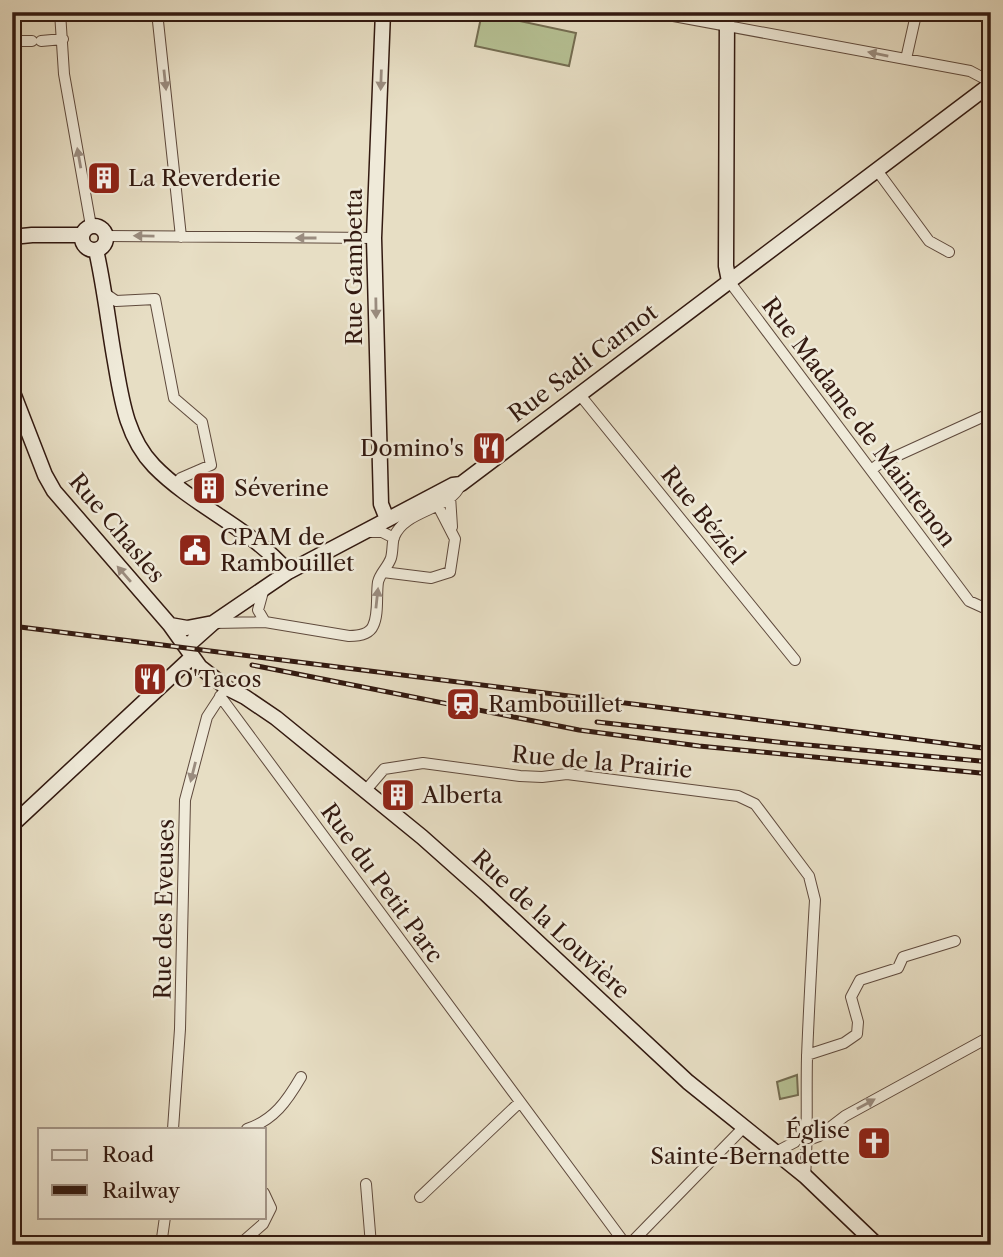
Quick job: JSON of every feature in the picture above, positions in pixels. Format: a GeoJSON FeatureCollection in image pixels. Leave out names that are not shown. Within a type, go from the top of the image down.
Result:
{"type":"FeatureCollection","features":[{"type":"Feature","properties":{"kind":"main road","name":"Rue Gambetta"},"geometry":{"type":"LineString","coordinates":[[383,12],[374,238],[381,505],[395,519]]}},
{"type":"Feature","properties":{"kind":"main road"},"geometry":{"type":"LineString","coordinates":[[727,19],[726,266],[729,281]]}},
{"type":"Feature","properties":{"kind":"main road","name":"Rue Sadi Carnot"},"geometry":{"type":"LineString","coordinates":[[12,825],[189,652],[213,623],[288,572],[435,500],[461,484],[991,83]]}},
{"type":"Feature","properties":{"kind":"main road"},"geometry":{"type":"LineString","coordinates":[[12,237],[86,231],[99,226],[106,236],[103,247],[96,250],[85,246],[86,231]]}},
{"type":"Feature","properties":{"kind":"main road"},"geometry":{"type":"LineString","coordinates":[[96,250],[126,419],[142,452],[176,484],[277,558],[288,572]]}},
{"type":"Feature","properties":{"kind":"main road","name":"Rue Chasles"},"geometry":{"type":"LineString","coordinates":[[12,390],[45,475],[54,491],[170,625],[189,652]]}},
{"type":"Feature","properties":{"kind":"main road"},"geometry":{"type":"LineString","coordinates":[[170,625],[187,628],[213,623]]}},
{"type":"Feature","properties":{"kind":"main road","name":"Rue de la Louvière"},"geometry":{"type":"LineString","coordinates":[[189,652],[225,696],[287,726],[485,893],[688,1082],[805,1176],[869,1243]]}},
{"type":"Feature","properties":{"kind":"street"},"geometry":{"type":"LineString","coordinates":[[60,12],[64,74],[86,231]]}},
{"type":"Feature","properties":{"kind":"street"},"geometry":{"type":"LineString","coordinates":[[158,12],[181,237]]}},
{"type":"Feature","properties":{"kind":"street"},"geometry":{"type":"LineString","coordinates":[[652,12],[727,19],[970,71],[991,83]]}},
{"type":"Feature","properties":{"kind":"street"},"geometry":{"type":"LineString","coordinates":[[906,59],[915,19],[913,12]]}},
{"type":"Feature","properties":{"kind":"street"},"geometry":{"type":"LineString","coordinates":[[12,41],[63,39]]}},
{"type":"Feature","properties":{"kind":"street"},"geometry":{"type":"LineString","coordinates":[[876,169],[929,242],[949,252]]}},
{"type":"Feature","properties":{"kind":"street"},"geometry":{"type":"LineString","coordinates":[[106,236],[374,238]]}},
{"type":"Feature","properties":{"kind":"street","name":"Rue Madame de Maintenon"},"geometry":{"type":"LineString","coordinates":[[729,281],[969,601],[991,611]]}},
{"type":"Feature","properties":{"kind":"street"},"geometry":{"type":"LineString","coordinates":[[103,292],[116,300],[155,299],[174,398],[202,422],[211,465],[181,478],[176,484]]}},
{"type":"Feature","properties":{"kind":"street","name":"Rue Béziel"},"geometry":{"type":"LineString","coordinates":[[580,395],[795,660]]}},
{"type":"Feature","properties":{"kind":"street"},"geometry":{"type":"LineString","coordinates":[[871,470],[991,413]]}},
{"type":"Feature","properties":{"kind":"street"},"geometry":{"type":"LineString","coordinates":[[421,514],[435,500],[450,496],[461,484]]}},
{"type":"Feature","properties":{"kind":"street"},"geometry":{"type":"LineString","coordinates":[[449,526],[450,496]]}},
{"type":"Feature","properties":{"kind":"street"},"geometry":{"type":"LineString","coordinates":[[383,572],[431,578],[450,572],[455,546],[449,526],[435,500]]}},
{"type":"Feature","properties":{"kind":"street"},"geometry":{"type":"LineString","coordinates":[[213,623],[265,622],[349,636],[360,635],[374,625],[379,579],[390,560],[395,519],[421,514],[449,526]]}},
{"type":"Feature","properties":{"kind":"street"},"geometry":{"type":"LineString","coordinates":[[367,532],[382,532],[394,538]]}},
{"type":"Feature","properties":{"kind":"street"},"geometry":{"type":"LineString","coordinates":[[264,588],[258,610],[265,622]]}},
{"type":"Feature","properties":{"kind":"street"},"geometry":{"type":"LineString","coordinates":[[225,696],[227,706]]}},
{"type":"Feature","properties":{"kind":"street","name":"Rue du Petit Parc"},"geometry":{"type":"LineString","coordinates":[[225,696],[227,706],[627,1245]]}},
{"type":"Feature","properties":{"kind":"street","name":"Rue des Eveuses"},"geometry":{"type":"LineString","coordinates":[[173,1128],[180,1029],[185,800],[207,717],[225,696]]}},
{"type":"Feature","properties":{"kind":"street","name":"Rue de la Prairie"},"geometry":{"type":"LineString","coordinates":[[366,790],[384,769],[423,763],[520,776],[567,774],[738,796],[755,804],[813,884],[816,900],[807,1055],[808,1140],[805,1176]]}},
{"type":"Feature","properties":{"kind":"street"},"geometry":{"type":"LineString","coordinates":[[807,1055],[844,1043],[858,1034],[858,1021],[851,997],[860,979],[898,968],[903,957],[955,941]]}},
{"type":"Feature","properties":{"kind":"street"},"geometry":{"type":"LineString","coordinates":[[808,1140],[819,1136],[845,1116],[991,1036]]}},
{"type":"Feature","properties":{"kind":"street"},"geometry":{"type":"LineString","coordinates":[[250,1128],[262,1124],[278,1112],[301,1077]]}},
{"type":"Feature","properties":{"kind":"street"},"geometry":{"type":"LineString","coordinates":[[420,1197],[520,1102]]}},
{"type":"Feature","properties":{"kind":"street"},"geometry":{"type":"LineString","coordinates":[[776,1152],[795,1142],[806,1124]]}},
{"type":"Feature","properties":{"kind":"street"},"geometry":{"type":"LineString","coordinates":[[627,1245],[744,1127]]}},
{"type":"Feature","properties":{"kind":"street"},"geometry":{"type":"LineString","coordinates":[[366,1184],[371,1245]]}},
{"type":"Feature","properties":{"kind":"street"},"geometry":{"type":"LineString","coordinates":[[239,1245],[263,1224],[271,1208],[266,1197]]}},
{"type":"Feature","properties":{"kind":"street"},"geometry":{"type":"LineString","coordinates":[[161,1245],[165,1218]]}},
{"type":"Feature","properties":{"kind":"green space"},"geometry":{"type":"Polygon","coordinates":[[[482,13],[576,33],[569,66],[475,46],[482,13]]]}},
{"type":"Feature","properties":{"kind":"green space"},"geometry":{"type":"Polygon","coordinates":[[[797,1075],[798,1095],[780,1099],[777,1082],[797,1075]]]}},
{"type":"Feature","properties":{"kind":"railway"},"geometry":{"type":"LineString","coordinates":[[12,626],[991,749]]}},
{"type":"Feature","properties":{"kind":"railway"},"geometry":{"type":"LineString","coordinates":[[252,665],[579,730],[699,746],[991,774]]}},
{"type":"Feature","properties":{"kind":"railway"},"geometry":{"type":"LineString","coordinates":[[597,722],[991,762]]}},
{"type":"Feature","properties":{"kind":"place","name":"La Reverderie"},"geometry":{"type":"Point","coordinates":[104,178]}},
{"type":"Feature","properties":{"kind":"place","name":"Domino's"},"geometry":{"type":"Point","coordinates":[489,448]}},
{"type":"Feature","properties":{"kind":"place","name":"Séverine"},"geometry":{"type":"Point","coordinates":[209,488]}},
{"type":"Feature","properties":{"kind":"place","name":"CPAM de Rambouillet"},"geometry":{"type":"Point","coordinates":[195,550]}},
{"type":"Feature","properties":{"kind":"place","name":"O'Tacos"},"geometry":{"type":"Point","coordinates":[150,679]}},
{"type":"Feature","properties":{"kind":"place","name":"Rambouillet"},"geometry":{"type":"Point","coordinates":[463,704]}},
{"type":"Feature","properties":{"kind":"place","name":"Alberta"},"geometry":{"type":"Point","coordinates":[398,795]}},
{"type":"Feature","properties":{"kind":"place","name":"Église Sainte-Bernadette"},"geometry":{"type":"Point","coordinates":[874,1143]}}]}
